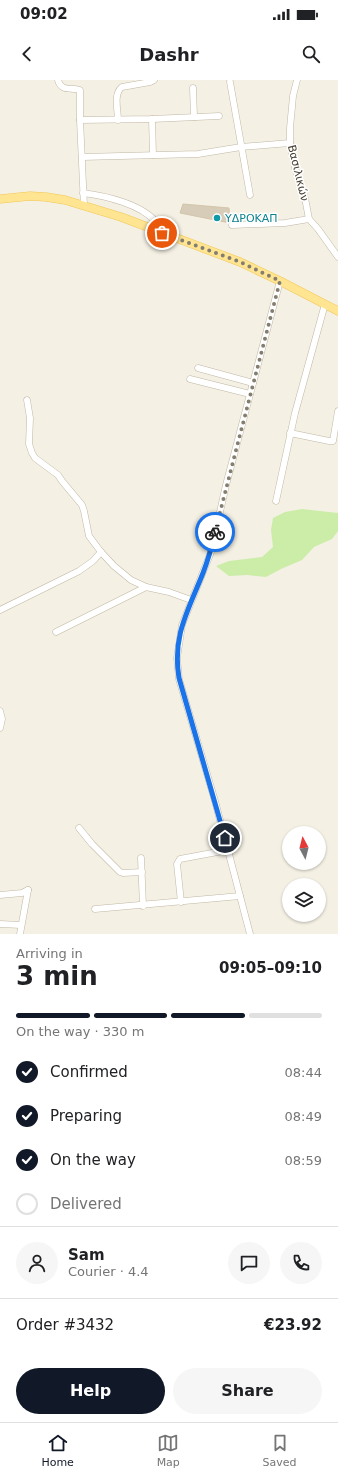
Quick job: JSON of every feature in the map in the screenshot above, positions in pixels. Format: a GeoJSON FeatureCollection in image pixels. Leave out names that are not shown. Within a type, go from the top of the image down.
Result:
{"type":"FeatureCollection","features":[{"type":"Feature","properties":{"kind":"main road"},"geometry":{"type":"LineString","coordinates":[[0,199],[30,196],[46,197],[121,217],[240,262],[338,311]]}},
{"type":"Feature","properties":{"kind":"street"},"geometry":{"type":"LineString","coordinates":[[58,80],[60,85],[64,88],[80,90],[84,206]]}},
{"type":"Feature","properties":{"kind":"street"},"geometry":{"type":"LineString","coordinates":[[118,120],[117,96],[119,89],[122,86],[150,82],[154,80]]}},
{"type":"Feature","properties":{"kind":"street","name":"Βασιλικών"},"geometry":{"type":"LineString","coordinates":[[297,80],[291,112],[290,143],[295,168],[309,219],[338,257]]}},
{"type":"Feature","properties":{"kind":"street"},"geometry":{"type":"LineString","coordinates":[[230,82],[250,195]]}},
{"type":"Feature","properties":{"kind":"street"},"geometry":{"type":"LineString","coordinates":[[193,88],[194,117]]}},
{"type":"Feature","properties":{"kind":"street"},"geometry":{"type":"LineString","coordinates":[[80,120],[219,116]]}},
{"type":"Feature","properties":{"kind":"street"},"geometry":{"type":"LineString","coordinates":[[152,119],[153,155]]}},
{"type":"Feature","properties":{"kind":"street"},"geometry":{"type":"LineString","coordinates":[[82,157],[198,154],[241,147],[290,143]]}},
{"type":"Feature","properties":{"kind":"street"},"geometry":{"type":"LineString","coordinates":[[83,193],[108,197],[143,211],[157,223],[162,233]]}},
{"type":"Feature","properties":{"kind":"street"},"geometry":{"type":"LineString","coordinates":[[232,225],[285,223],[309,219]]}},
{"type":"Feature","properties":{"kind":"street"},"geometry":{"type":"LineString","coordinates":[[250,934],[215,801],[179,678],[177,667],[178,641],[191,600],[211,552],[280,281]]}},
{"type":"Feature","properties":{"kind":"street"},"geometry":{"type":"LineString","coordinates":[[276,501],[290,433],[325,304]]}},
{"type":"Feature","properties":{"kind":"street"},"geometry":{"type":"LineString","coordinates":[[198,368],[253,383]]}},
{"type":"Feature","properties":{"kind":"street"},"geometry":{"type":"LineString","coordinates":[[190,379],[250,394]]}},
{"type":"Feature","properties":{"kind":"street"},"geometry":{"type":"LineString","coordinates":[[28,400],[30,418],[29,444],[32,453],[35,458],[58,475],[62,482],[82,505],[89,536],[101,552],[114,566],[131,580],[146,587],[169,592],[191,600]]}},
{"type":"Feature","properties":{"kind":"street"},"geometry":{"type":"LineString","coordinates":[[290,433],[329,442],[333,441],[338,411]]}},
{"type":"Feature","properties":{"kind":"street"},"geometry":{"type":"LineString","coordinates":[[0,610],[80,571],[93,561],[101,552]]}},
{"type":"Feature","properties":{"kind":"street"},"geometry":{"type":"LineString","coordinates":[[56,632],[146,587]]}},
{"type":"Feature","properties":{"kind":"street"},"geometry":{"type":"LineString","coordinates":[[0,711],[2,719],[0,728]]}},
{"type":"Feature","properties":{"kind":"street"},"geometry":{"type":"LineString","coordinates":[[79,828],[92,844],[120,872],[142,872]]}},
{"type":"Feature","properties":{"kind":"street"},"geometry":{"type":"LineString","coordinates":[[181,902],[177,864],[180,859],[228,850]]}},
{"type":"Feature","properties":{"kind":"street"},"geometry":{"type":"LineString","coordinates":[[141,858],[143,906]]}},
{"type":"Feature","properties":{"kind":"street"},"geometry":{"type":"LineString","coordinates":[[0,895],[22,894],[28,890],[20,934]]}},
{"type":"Feature","properties":{"kind":"street"},"geometry":{"type":"LineString","coordinates":[[95,909],[143,906],[240,896]]}},
{"type":"Feature","properties":{"kind":"street"},"geometry":{"type":"LineString","coordinates":[[0,924],[21,925]]}},
{"type":"Feature","properties":{"kind":"green space"},"geometry":{"type":"Polygon","coordinates":[[[302,509],[338,513],[338,531],[332,539],[314,547],[302,560],[266,577],[247,575],[229,576],[216,566],[229,561],[262,557],[273,547],[271,530],[273,518],[285,512],[302,509]]]}},
{"type":"Feature","properties":{"kind":"building","name":"ΥΔΡΟΚΑΠ"},"geometry":{"type":"Polygon","coordinates":[[[183,204],[229,208],[230,223],[180,213],[183,204]]]}},
{"type":"Feature","properties":{"kind":"way so far"},"geometry":{"type":"LineString","coordinates":[[162,233],[240,262],[280,281],[215,532]]}},
{"type":"Feature","properties":{"kind":"place","name":"ΥΔΡΟΚΑΠ"},"geometry":{"type":"Point","coordinates":[217,218]}},
{"type":"Feature","properties":{"kind":"route"},"geometry":{"type":"LineString","coordinates":[[215,532],[211,552],[182,626],[176,658],[179,678],[225,838]]}}]}
